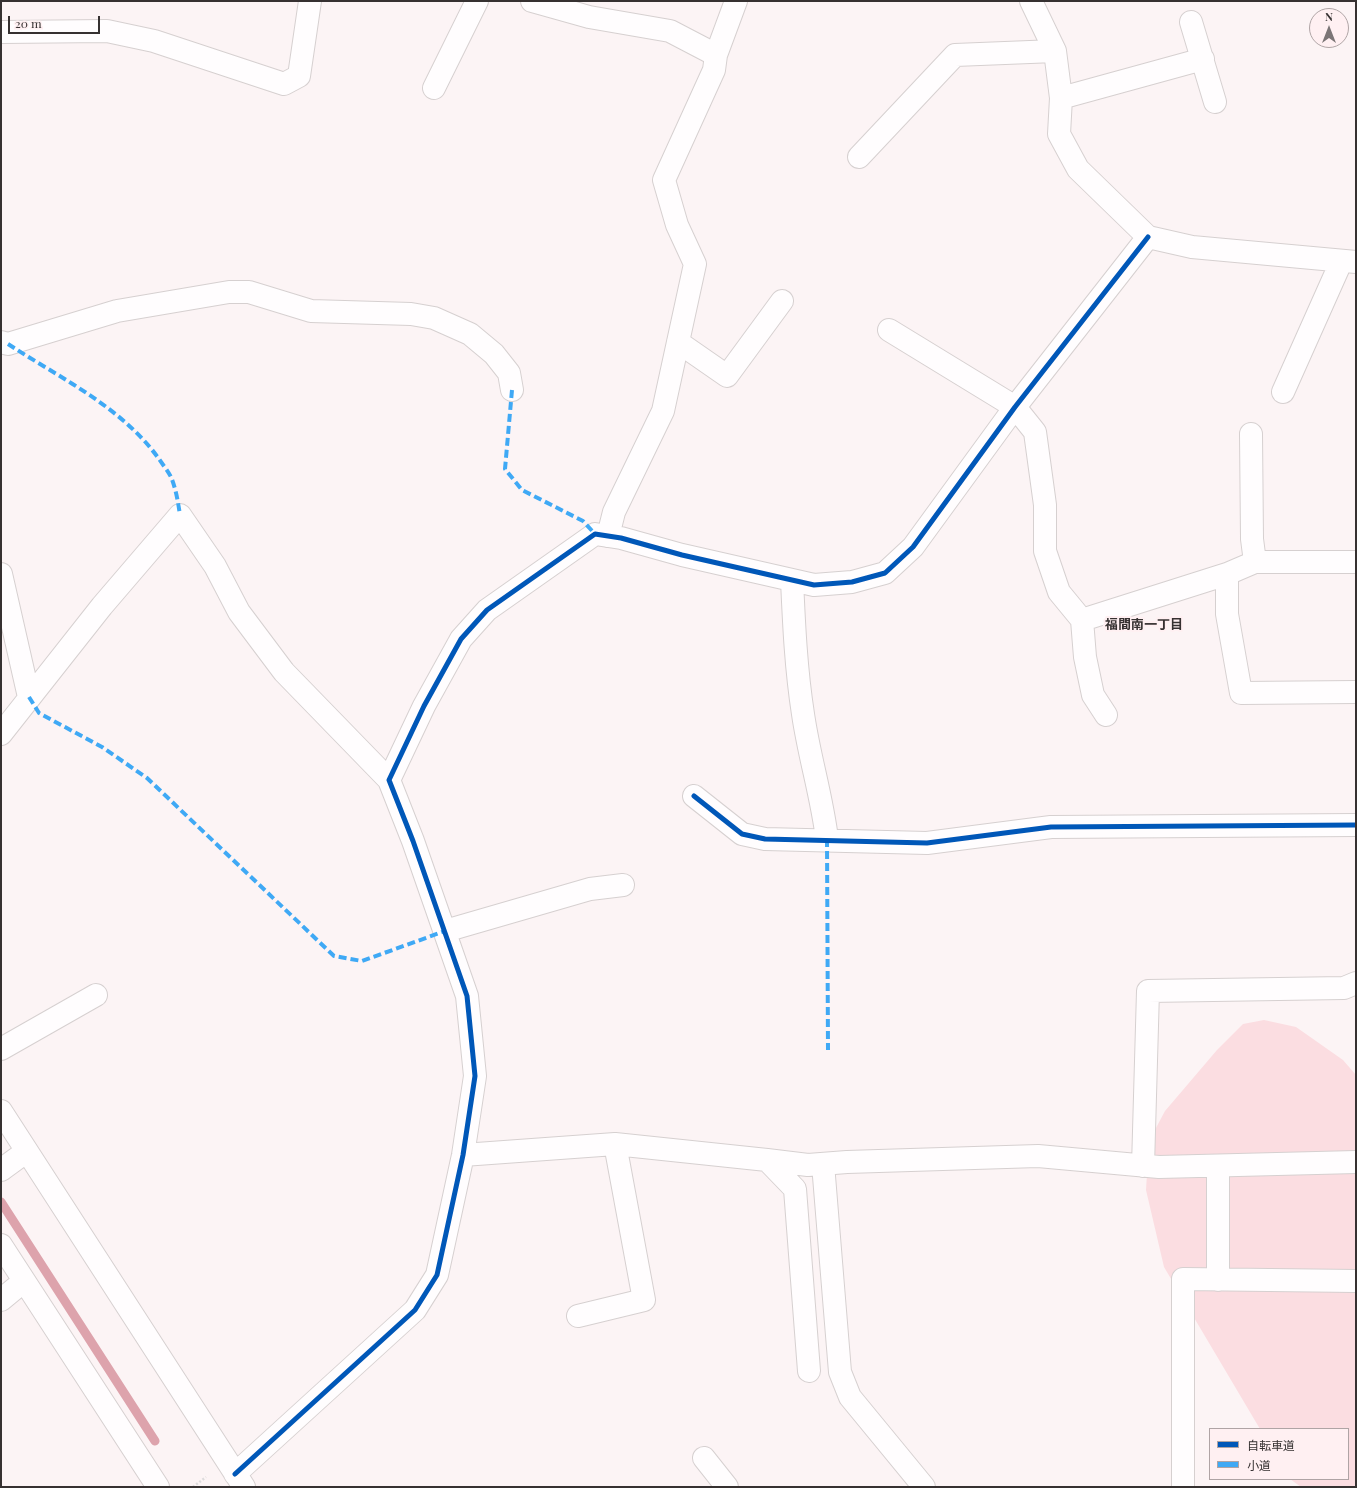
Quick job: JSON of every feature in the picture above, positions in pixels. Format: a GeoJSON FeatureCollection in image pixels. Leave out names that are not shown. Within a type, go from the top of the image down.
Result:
{"type":"FeatureCollection","features":[{"type":"Feature","properties":{"kind":"street"},"geometry":{"type":"LineString","coordinates":[[1,32],[107,31],[154,41],[284,84],[299,76],[310,1]]}},
{"type":"Feature","properties":{"kind":"street"},"geometry":{"type":"LineString","coordinates":[[434,88],[477,1]]}},
{"type":"Feature","properties":{"kind":"street"},"geometry":{"type":"LineString","coordinates":[[532,1],[590,17],[670,31],[716,55]]}},
{"type":"Feature","properties":{"kind":"street"},"geometry":{"type":"LineString","coordinates":[[608,536],[614,512],[663,411],[695,264],[677,225],[664,180],[714,70],[716,55],[736,1]]}},
{"type":"Feature","properties":{"kind":"street"},"geometry":{"type":"LineString","coordinates":[[1031,1],[1055,51],[1061,98],[1059,134],[1078,169],[1148,237],[1192,247],[1348,262],[1283,392]]}},
{"type":"Feature","properties":{"kind":"street"},"geometry":{"type":"LineString","coordinates":[[1191,22],[1215,102]]}},
{"type":"Feature","properties":{"kind":"street"},"geometry":{"type":"LineString","coordinates":[[859,157],[956,55],[1055,51]]}},
{"type":"Feature","properties":{"kind":"street"},"geometry":{"type":"LineString","coordinates":[[1061,98],[1203,59]]}},
{"type":"Feature","properties":{"kind":"street"},"geometry":{"type":"LineString","coordinates":[[389,780],[424,706],[461,639],[487,610],[595,534],[814,585],[852,582],[885,573],[913,547],[1015,407],[1148,237]]}},
{"type":"Feature","properties":{"kind":"street"},"geometry":{"type":"LineString","coordinates":[[1,342],[8,344],[117,311],[229,292],[250,292],[311,311],[411,314],[434,318],[470,334],[494,354],[508,373],[512,390]]}},
{"type":"Feature","properties":{"kind":"street"},"geometry":{"type":"LineString","coordinates":[[678,342],[727,376],[782,301]]}},
{"type":"Feature","properties":{"kind":"street"},"geometry":{"type":"LineString","coordinates":[[889,330],[1015,407],[1035,432],[1045,505],[1044,551],[1059,592],[1082,620],[1085,656],[1093,695],[1106,715]]}},
{"type":"Feature","properties":{"kind":"street"},"geometry":{"type":"LineString","coordinates":[[1251,434],[1252,539],[1255,562]]}},
{"type":"Feature","properties":{"kind":"street"},"geometry":{"type":"LineString","coordinates":[[1,734],[102,606],[180,515],[215,566],[239,612],[284,672],[389,780],[467,996],[475,1076],[463,1155],[436,1275],[415,1310],[239,1480],[1,1111]]}},
{"type":"Feature","properties":{"kind":"street"},"geometry":{"type":"LineString","coordinates":[[1082,620],[1227,574],[1255,562],[1356,562]]}},
{"type":"Feature","properties":{"kind":"street"},"geometry":{"type":"LineString","coordinates":[[1,574],[29,697]]}},
{"type":"Feature","properties":{"kind":"street"},"geometry":{"type":"LineString","coordinates":[[1227,574],[1227,614],[1241,693],[1356,692]]}},
{"type":"Feature","properties":{"kind":"street"},"geometry":{"type":"LineString","coordinates":[[792,580],[796,660],[803,715],[823,809],[827,839]]}},
{"type":"Feature","properties":{"kind":"street"},"geometry":{"type":"LineString","coordinates":[[694,796],[742,834],[765,839],[827,839],[927,843],[1051,827],[1356,825]]}},
{"type":"Feature","properties":{"kind":"street"},"geometry":{"type":"LineString","coordinates":[[445,932],[590,889],[623,885]]}},
{"type":"Feature","properties":{"kind":"street"},"geometry":{"type":"LineString","coordinates":[[1143,1166],[1148,991],[1344,988],[1356,983]]}},
{"type":"Feature","properties":{"kind":"street"},"geometry":{"type":"LineString","coordinates":[[1,1049],[96,995]]}},
{"type":"Feature","properties":{"kind":"street"},"geometry":{"type":"LineString","coordinates":[[463,1155],[616,1144],[808,1165],[1038,1156],[1159,1167],[1356,1162]]}},
{"type":"Feature","properties":{"kind":"street"},"geometry":{"type":"LineString","coordinates":[[578,1316],[644,1300],[616,1144]]}},
{"type":"Feature","properties":{"kind":"street"},"geometry":{"type":"LineString","coordinates":[[2,1169],[27,1151]]}},
{"type":"Feature","properties":{"kind":"street"},"geometry":{"type":"LineString","coordinates":[[767,1160],[795,1189],[809,1371]]}},
{"type":"Feature","properties":{"kind":"street"},"geometry":{"type":"LineString","coordinates":[[823,1164],[840,1372],[850,1397],[924,1487]]}},
{"type":"Feature","properties":{"kind":"street"},"geometry":{"type":"LineString","coordinates":[[1218,1166],[1218,1280]]}},
{"type":"Feature","properties":{"kind":"street"},"geometry":{"type":"LineString","coordinates":[[1,1245],[158,1487]]}},
{"type":"Feature","properties":{"kind":"street"},"geometry":{"type":"LineString","coordinates":[[1183,1487],[1183,1279],[1356,1280]]}},
{"type":"Feature","properties":{"kind":"street"},"geometry":{"type":"LineString","coordinates":[[1,1300],[24,1281]]}},
{"type":"Feature","properties":{"kind":"street"},"geometry":{"type":"LineString","coordinates":[[704,1458],[728,1487]]}},
{"type":"Feature","properties":{"kind":"shaded area"},"geometry":{"type":"Polygon","coordinates":[[[1264,1020],[1296,1027],[1343,1060],[1356,1075],[1356,1487],[1301,1487],[1291,1480],[1349,1480],[1349,1428],[1259,1428],[1164,1267],[1146,1190],[1149,1141],[1165,1111],[1217,1050],[1243,1024],[1264,1020]]]}},
{"type":"Feature","properties":{"kind":"waterway"},"geometry":{"type":"LineString","coordinates":[[1,1202],[155,1441]]}},
{"type":"Feature","properties":{"kind":"marked path"},"geometry":{"type":"LineString","coordinates":[[8,344],[89,395],[127,424],[144,441],[167,470],[176,491],[180,515]]}},
{"type":"Feature","properties":{"kind":"marked path"},"geometry":{"type":"LineString","coordinates":[[512,390],[505,469],[522,490],[583,521],[595,534]]}},
{"type":"Feature","properties":{"kind":"marked path"},"geometry":{"type":"LineString","coordinates":[[29,697],[39,713],[102,747],[147,778],[334,956],[362,961],[445,931]]}},
{"type":"Feature","properties":{"kind":"marked path"},"geometry":{"type":"LineString","coordinates":[[827,839],[828,1050]]}},
{"type":"Feature","properties":{"kind":"cycle path"},"geometry":{"type":"LineString","coordinates":[[235,1474],[415,1310],[437,1275],[463,1155],[475,1076],[467,996],[413,841],[389,780],[424,706],[461,639],[487,610],[595,534],[621,538],[682,555],[814,585],[852,582],[885,573],[913,547],[1015,407],[1148,237]]}},
{"type":"Feature","properties":{"kind":"cycle path"},"geometry":{"type":"LineString","coordinates":[[694,796],[742,834],[765,839],[927,843],[1051,827],[1356,825]]}},
{"type":"Feature","properties":{"kind":"district","name":"福間南一丁目"},"geometry":{"type":"Point","coordinates":[1144,625]}}]}
